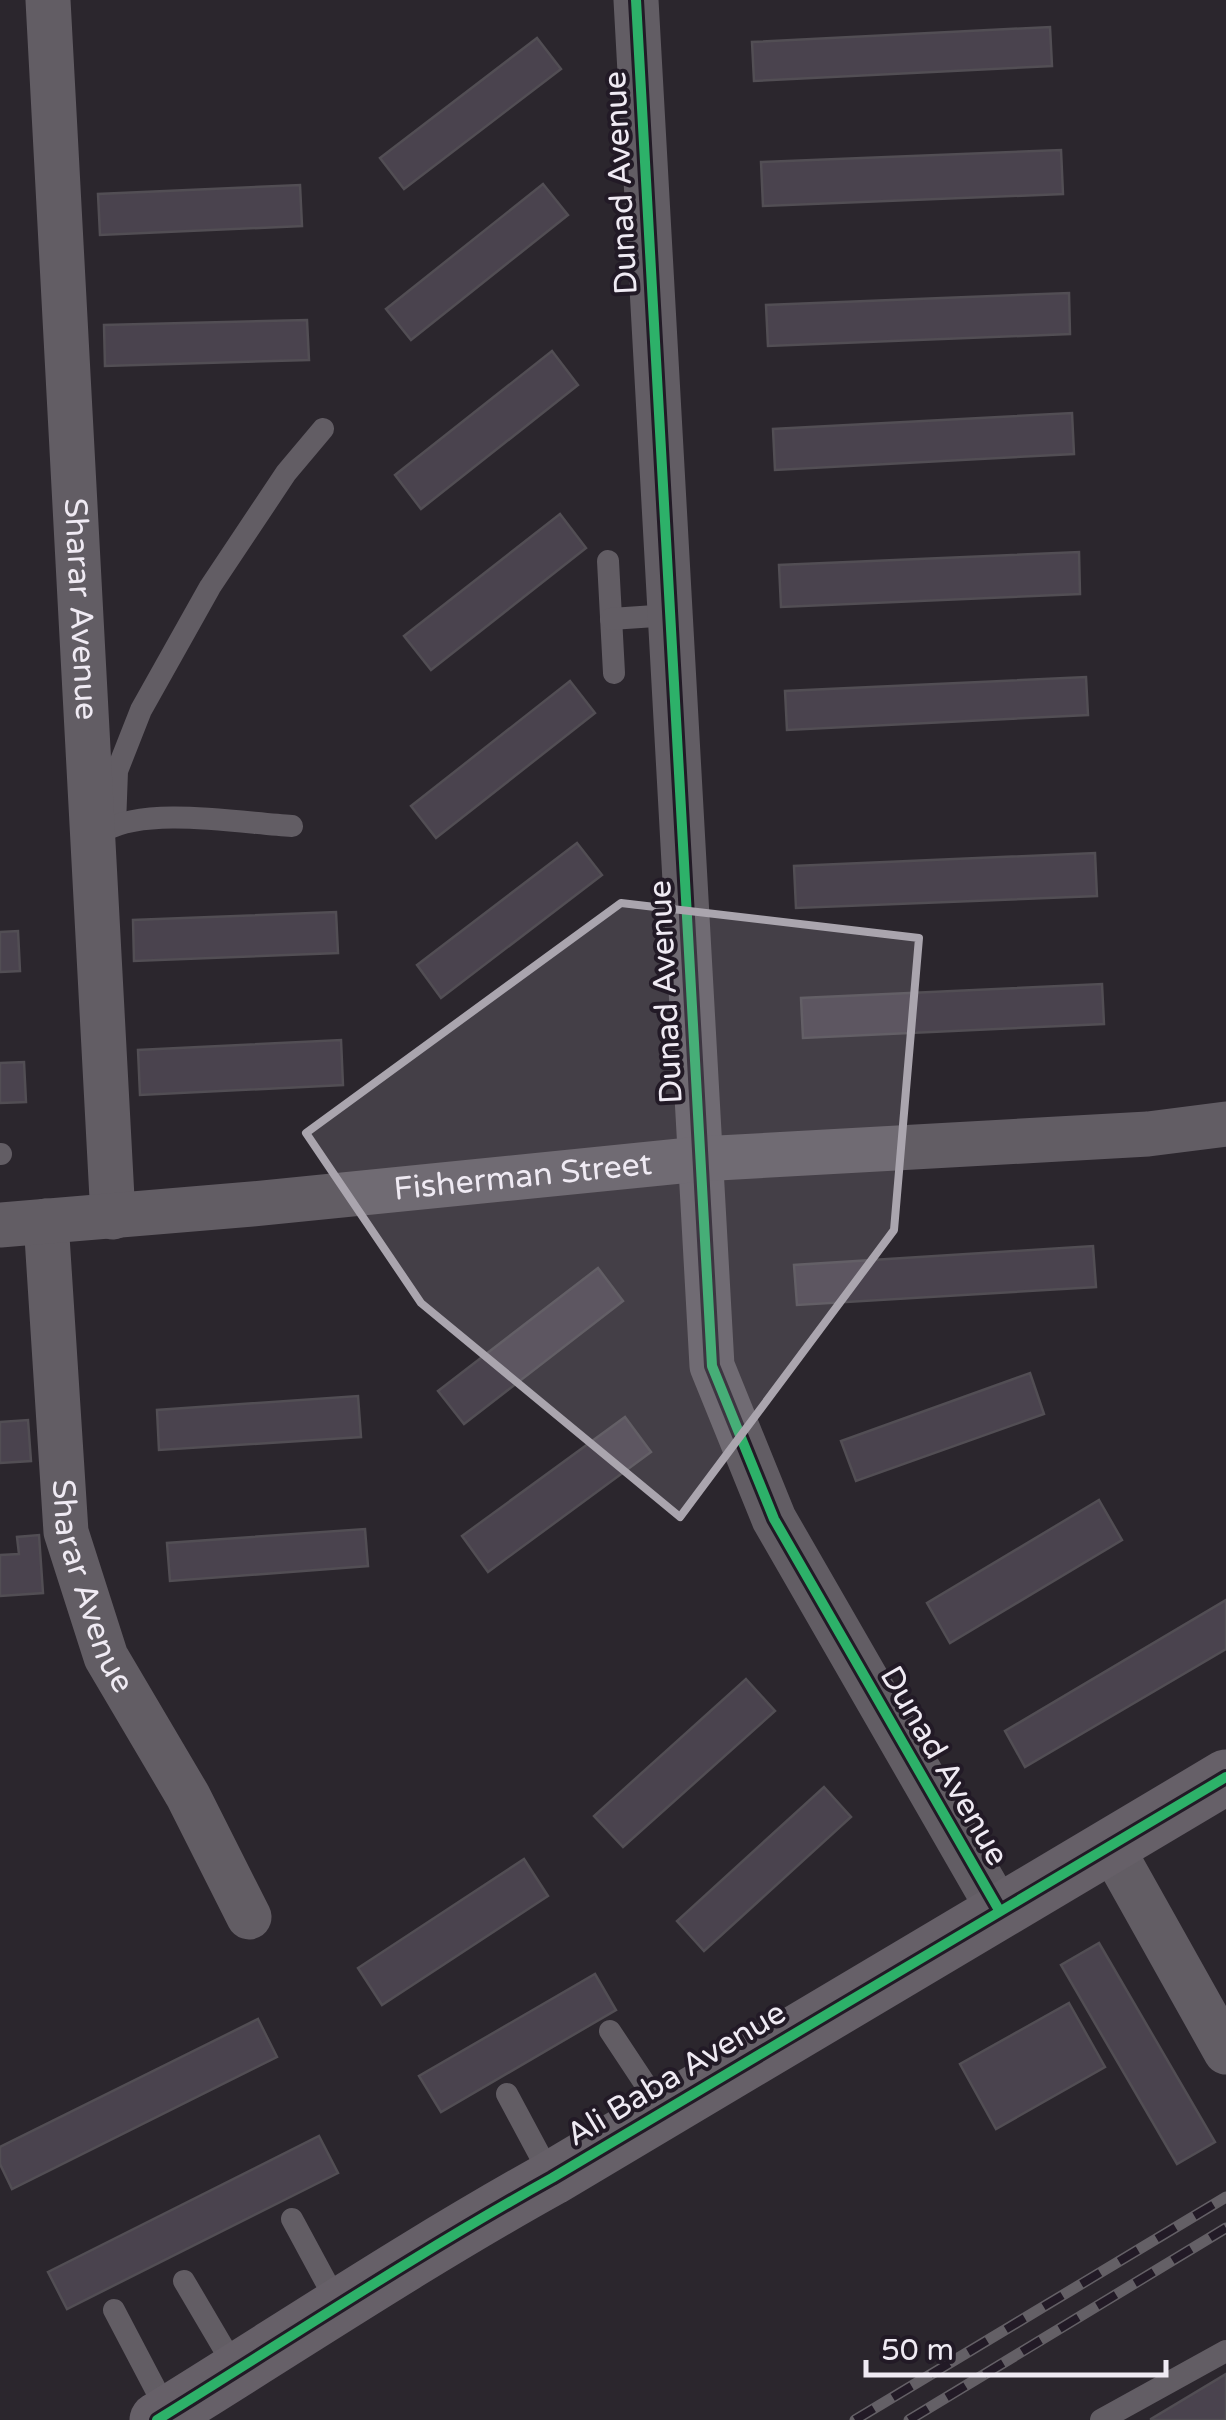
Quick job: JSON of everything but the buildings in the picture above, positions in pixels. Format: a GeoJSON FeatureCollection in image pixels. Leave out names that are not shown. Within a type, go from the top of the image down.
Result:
{"type":"FeatureCollection","features":[{"type":"Feature","properties":{"kind":"street","name":"Sharar Avenue"},"geometry":{"type":"LineString","coordinates":[[48,0],[104,832],[113,1216]]}},
{"type":"Feature","properties":{"kind":"street","name":"Dunad Avenue"},"geometry":{"type":"LineString","coordinates":[[636,0],[712,1366],[774,1519],[999,1910]]}},
{"type":"Feature","properties":{"kind":"street","name":"Fisherman Street"},"geometry":{"type":"LineString","coordinates":[[0,1225],[700,1159],[1148,1134],[1226,1124]]}},
{"type":"Feature","properties":{"kind":"street","name":"Sharar Avenue"},"geometry":{"type":"LineString","coordinates":[[46,1221],[66,1532],[106,1657],[188,1796],[249,1917]]}},
{"type":"Feature","properties":{"kind":"street","name":"Ali Baba Avenue"},"geometry":{"type":"LineString","coordinates":[[162,2416],[340,2308],[447,2236],[552,2178],[1226,1776]]}},
{"type":"Feature","properties":{"kind":"street"},"geometry":{"type":"LineString","coordinates":[[1110,1845],[1226,2052]]}},
{"type":"Feature","properties":{"kind":"lane"},"geometry":{"type":"LineString","coordinates":[[104,832],[117,770],[141,710],[210,586],[286,473],[323,429]]}},
{"type":"Feature","properties":{"kind":"lane"},"geometry":{"type":"LineString","coordinates":[[608,561],[614,672]]}},
{"type":"Feature","properties":{"kind":"lane"},"geometry":{"type":"LineString","coordinates":[[610,619],[670,614]]}},
{"type":"Feature","properties":{"kind":"lane"},"geometry":{"type":"LineString","coordinates":[[104,832],[145,817],[292,826]]}},
{"type":"Feature","properties":{"kind":"lane"},"geometry":{"type":"LineString","coordinates":[[610,2031],[663,2111]]}},
{"type":"Feature","properties":{"kind":"lane"},"geometry":{"type":"LineString","coordinates":[[507,2094],[552,2178]]}},
{"type":"Feature","properties":{"kind":"lane"},"geometry":{"type":"LineString","coordinates":[[292,2219],[340,2308]]}},
{"type":"Feature","properties":{"kind":"lane"},"geometry":{"type":"LineString","coordinates":[[184,2281],[237,2370]]}},
{"type":"Feature","properties":{"kind":"lane"},"geometry":{"type":"LineString","coordinates":[[114,2310],[162,2416]]}},
{"type":"Feature","properties":{"kind":"lane"},"geometry":{"type":"LineString","coordinates":[[1101,2420],[1226,2351]]}},
{"type":"Feature","properties":{"kind":"highlighted area"},"geometry":{"type":"Polygon","coordinates":[[[621,903],[919,938],[894,1230],[680,1517],[421,1303],[306,1133],[621,903]]]}},
{"type":"Feature","properties":{"kind":"railway"},"geometry":{"type":"LineString","coordinates":[[855,2420],[1226,2197]]}},
{"type":"Feature","properties":{"kind":"railway"},"geometry":{"type":"LineString","coordinates":[[909,2420],[1226,2228]]}},
{"type":"Feature","properties":{"kind":"cycle path"},"geometry":{"type":"LineString","coordinates":[[636,0],[712,1366],[774,1519],[999,1910]]}},
{"type":"Feature","properties":{"kind":"cycle path"},"geometry":{"type":"LineString","coordinates":[[157,2420],[452,2236],[1226,1777]]}}]}
